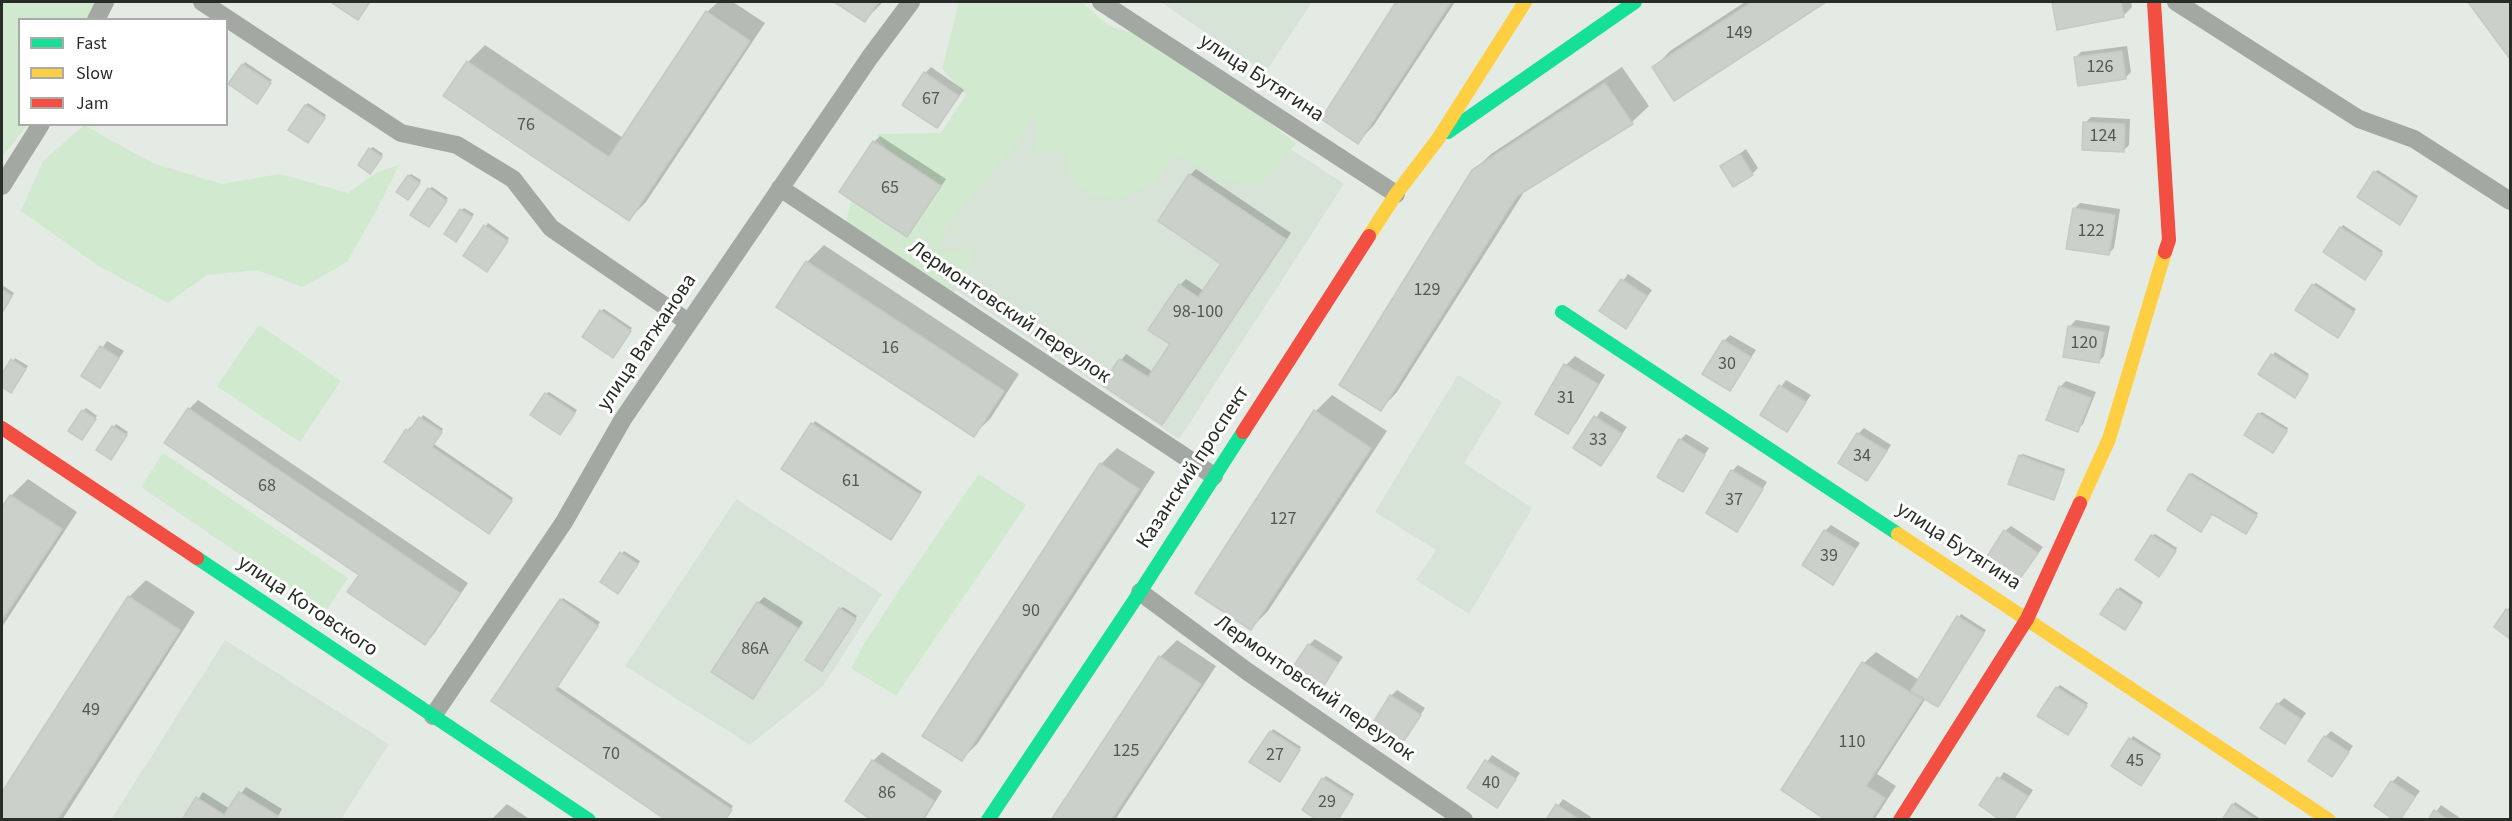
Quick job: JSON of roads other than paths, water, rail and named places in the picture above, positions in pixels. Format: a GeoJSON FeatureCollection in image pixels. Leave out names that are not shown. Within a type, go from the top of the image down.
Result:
{"type":"FeatureCollection","features":[{"type":"Feature","properties":{"kind":"street"},"geometry":{"type":"LineString","coordinates":[[97,18],[105,2]]}},
{"type":"Feature","properties":{"kind":"street"},"geometry":{"type":"LineString","coordinates":[[202,2],[226,18]]}},
{"type":"Feature","properties":{"kind":"street","name":"улица Вагжанова"},"geometry":{"type":"LineString","coordinates":[[433,716],[564,522],[623,419],[780,188],[911,2]]}},
{"type":"Feature","properties":{"kind":"street","name":"улица Бутягина"},"geometry":{"type":"LineString","coordinates":[[1101,2],[1396,194]]}},
{"type":"Feature","properties":{"kind":"street","name":"Казанский проспект"},"geometry":{"type":"LineString","coordinates":[[988,819],[1140,592],[1396,194],[1438,140],[1525,2]]}},
{"type":"Feature","properties":{"kind":"street","name":"Казанский проспект"},"geometry":{"type":"LineString","coordinates":[[1438,140],[1635,2]]}},
{"type":"Feature","properties":{"kind":"street"},"geometry":{"type":"LineString","coordinates":[[1900,819],[2027,619],[2109,439],[2169,240],[2154,2]]}},
{"type":"Feature","properties":{"kind":"street"},"geometry":{"type":"LineString","coordinates":[[2176,2],[2359,119],[2414,139],[2511,201]]}},
{"type":"Feature","properties":{"kind":"street"},"geometry":{"type":"LineString","coordinates":[[228,19],[401,133],[457,145],[513,179],[551,228],[688,322]]}},
{"type":"Feature","properties":{"kind":"street"},"geometry":{"type":"LineString","coordinates":[[2,186],[40,126]]}},
{"type":"Feature","properties":{"kind":"street","name":"Лермонтовский переулок"},"geometry":{"type":"LineString","coordinates":[[780,188],[1214,476]]}},
{"type":"Feature","properties":{"kind":"street","name":"улица Бутягина"},"geometry":{"type":"LineString","coordinates":[[1562,312],[2329,819]]}},
{"type":"Feature","properties":{"kind":"street","name":"улица Котовского"},"geometry":{"type":"LineString","coordinates":[[2,428],[589,819]]}},
{"type":"Feature","properties":{"kind":"street","name":"Лермонтовский переулок"},"geometry":{"type":"LineString","coordinates":[[1140,592],[1248,672],[1464,819]]}}]}
